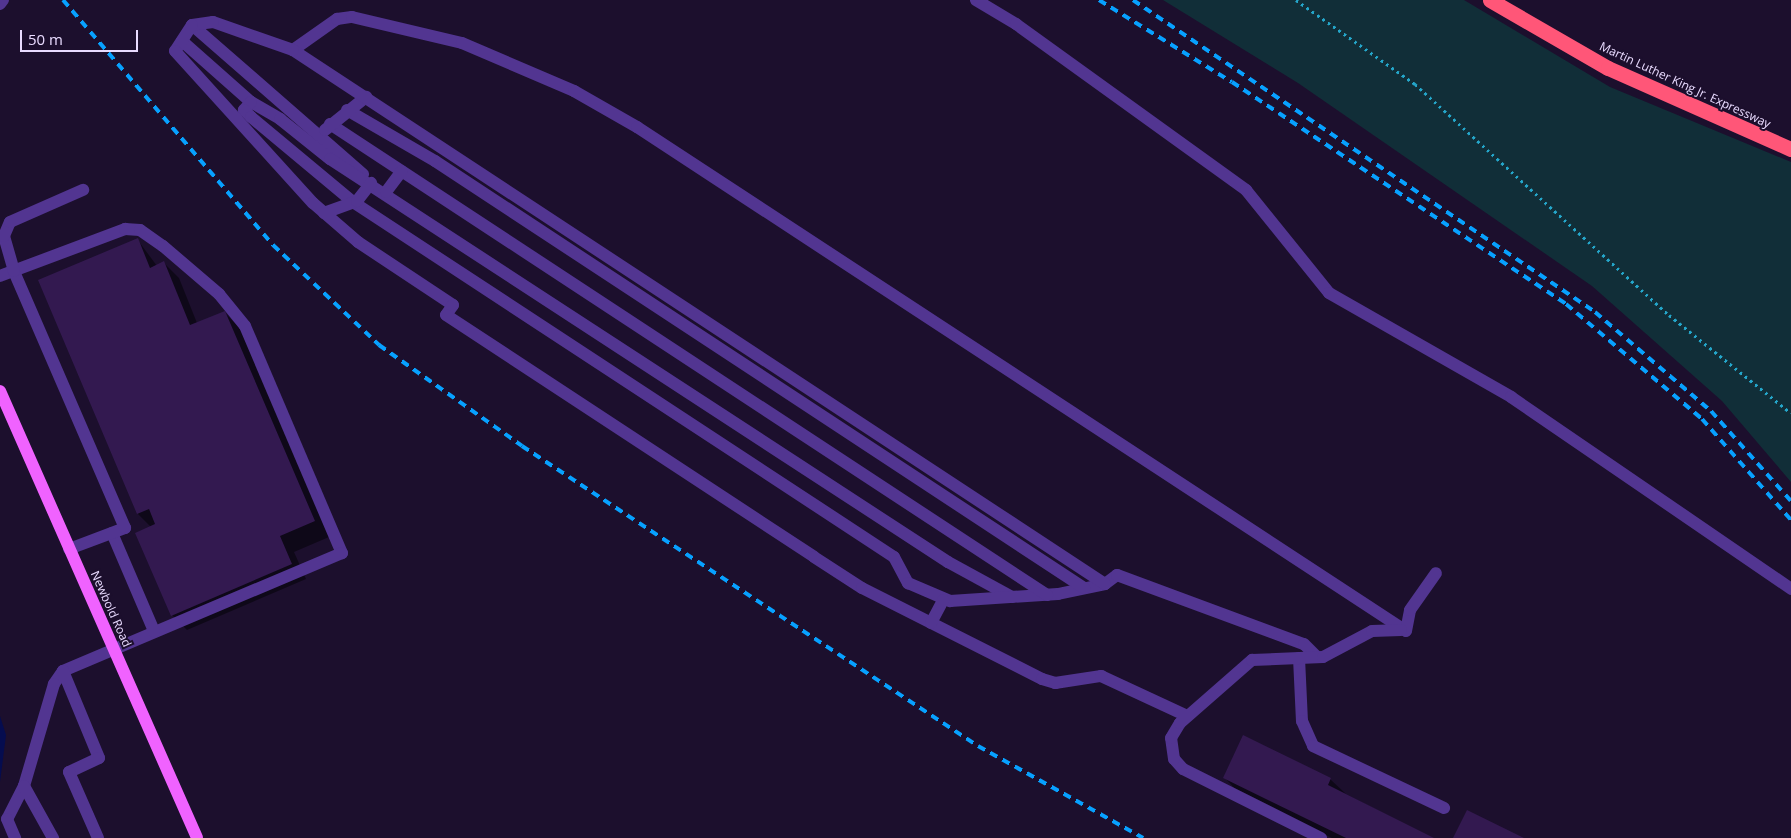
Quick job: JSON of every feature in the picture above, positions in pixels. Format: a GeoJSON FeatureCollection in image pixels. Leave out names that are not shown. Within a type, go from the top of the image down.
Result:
{"type":"FeatureCollection","features":[{"type":"Feature","properties":{"kind":"highway","name":"Martin Luther King Jr. Expressway"},"geometry":{"type":"LineString","coordinates":[[1490,0],[1608,68],[1791,149]]}},
{"type":"Feature","properties":{"kind":"main road","name":"Newbold Road"},"geometry":{"type":"LineString","coordinates":[[0,391],[197,838]]}},
{"type":"Feature","properties":{"kind":"street"},"geometry":{"type":"LineString","coordinates":[[0,4],[3,0]]}},
{"type":"Feature","properties":{"kind":"street"},"geometry":{"type":"LineString","coordinates":[[976,0],[1016,24],[1246,190],[1329,293],[1511,397],[1791,589]]}},
{"type":"Feature","properties":{"kind":"street"},"geometry":{"type":"LineString","coordinates":[[293,50],[338,19],[352,17],[462,43],[574,91],[645,132],[1406,630]]}},
{"type":"Feature","properties":{"kind":"street"},"geometry":{"type":"LineString","coordinates":[[1105,584],[293,50],[230,25],[213,22],[192,25],[175,51],[182,62],[324,213],[358,242],[452,305],[446,315],[839,574],[1048,682],[1101,676],[1187,716]]}},
{"type":"Feature","properties":{"kind":"street"},"geometry":{"type":"LineString","coordinates":[[192,25],[321,135],[371,183]]}},
{"type":"Feature","properties":{"kind":"street"},"geometry":{"type":"LineString","coordinates":[[182,41],[251,102],[371,183],[948,562],[1014,598]]}},
{"type":"Feature","properties":{"kind":"street"},"geometry":{"type":"LineString","coordinates":[[321,135],[330,124],[347,110],[366,98]]}},
{"type":"Feature","properties":{"kind":"street"},"geometry":{"type":"LineString","coordinates":[[251,102],[244,110],[251,117],[353,202],[894,557],[908,583],[942,600],[1014,598],[1047,595],[1105,584],[1117,575],[1304,644],[1318,657]]}},
{"type":"Feature","properties":{"kind":"street"},"geometry":{"type":"LineString","coordinates":[[347,110],[443,166],[1084,588]]}},
{"type":"Feature","properties":{"kind":"street"},"geometry":{"type":"LineString","coordinates":[[330,124],[1047,595]]}},
{"type":"Feature","properties":{"kind":"street"},"geometry":{"type":"LineString","coordinates":[[386,192],[402,171]]}},
{"type":"Feature","properties":{"kind":"street"},"geometry":{"type":"LineString","coordinates":[[324,213],[353,202],[371,183]]}},
{"type":"Feature","properties":{"kind":"street"},"geometry":{"type":"LineString","coordinates":[[69,549],[125,528],[14,271],[4,236],[10,222],[83,190]]}},
{"type":"Feature","properties":{"kind":"street"},"geometry":{"type":"LineString","coordinates":[[0,276],[125,229],[140,230],[219,294],[245,326],[342,553],[154,630],[63,671],[54,684],[24,786],[8,819],[15,838]]}},
{"type":"Feature","properties":{"kind":"street"},"geometry":{"type":"LineString","coordinates":[[112,533],[154,630]]}},
{"type":"Feature","properties":{"kind":"street"},"geometry":{"type":"LineString","coordinates":[[1406,630],[1410,610],[1436,573]]}},
{"type":"Feature","properties":{"kind":"street"},"geometry":{"type":"LineString","coordinates":[[931,623],[942,600]]}},
{"type":"Feature","properties":{"kind":"street"},"geometry":{"type":"LineString","coordinates":[[1322,838],[1180,766],[1171,751],[1171,738],[1187,716],[1247,662],[1318,657],[1334,654],[1372,631],[1406,630]]}},
{"type":"Feature","properties":{"kind":"street"},"geometry":{"type":"LineString","coordinates":[[1299,658],[1303,726],[1313,746],[1444,808]]}},
{"type":"Feature","properties":{"kind":"street"},"geometry":{"type":"LineString","coordinates":[[63,671],[99,758],[68,772],[98,838]]}},
{"type":"Feature","properties":{"kind":"street"},"geometry":{"type":"LineString","coordinates":[[24,786],[53,838]]}},
{"type":"Feature","properties":{"kind":"path"},"geometry":{"type":"LineString","coordinates":[[1296,0],[1415,84],[1668,315],[1791,413]]}},
{"type":"Feature","properties":{"kind":"shaded area"},"geometry":{"type":"Polygon","coordinates":[[[1163,0],[1464,0],[1610,87],[1791,162],[1791,482],[1722,401],[1592,286],[1298,83],[1163,0]]]}},
{"type":"Feature","properties":{"kind":"shaded area"},"geometry":{"type":"Polygon","coordinates":[[[0,716],[6,735],[0,782],[0,716]]]}},
{"type":"Feature","properties":{"kind":"building"},"geometry":{"type":"Polygon","coordinates":[[[138,238],[150,268],[164,261],[190,325],[225,311],[315,521],[280,536],[292,564],[171,616],[135,533],[155,524],[149,509],[137,514],[38,280],[138,238]]]}},
{"type":"Feature","properties":{"kind":"building"},"geometry":{"type":"Polygon","coordinates":[[[1243,735],[1331,778],[1328,785],[1434,838],[1346,838],[1223,778],[1243,735]]]}},
{"type":"Feature","properties":{"kind":"building"},"geometry":{"type":"Polygon","coordinates":[[[1467,810],[1524,838],[1453,838],[1467,810]]]}},
{"type":"Feature","properties":{"kind":"railway"},"geometry":{"type":"LineString","coordinates":[[63,0],[273,245],[379,345],[522,446],[978,746],[1143,838]]}},
{"type":"Feature","properties":{"kind":"railway"},"geometry":{"type":"LineString","coordinates":[[1099,0],[1232,82],[1566,304],[1702,419],[1791,520]]}},
{"type":"Feature","properties":{"kind":"railway"},"geometry":{"type":"LineString","coordinates":[[1133,0],[1595,312],[1711,411],[1791,501]]}}]}
